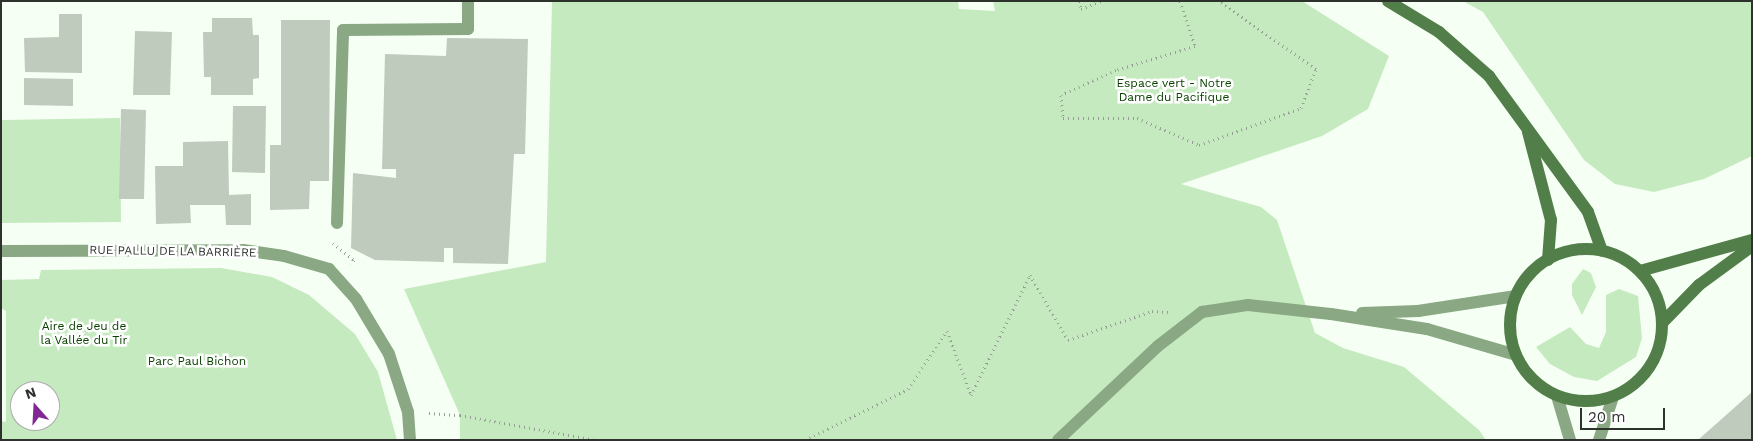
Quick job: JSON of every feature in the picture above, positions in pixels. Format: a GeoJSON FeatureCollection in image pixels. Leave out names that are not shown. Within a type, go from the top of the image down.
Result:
{"type":"FeatureCollection","features":[{"type":"Feature","properties":{"kind":"main road"},"geometry":{"type":"LineString","coordinates":[[1388,1],[1439,32],[1489,76],[1526,122],[1588,212],[1602,251]]}},
{"type":"Feature","properties":{"kind":"main road"},"geometry":{"type":"LineString","coordinates":[[1526,122],[1551,220],[1548,260]]}},
{"type":"Feature","properties":{"kind":"main road"},"geometry":{"type":"LineString","coordinates":[[1640,271],[1752,240]]}},
{"type":"Feature","properties":{"kind":"main road"},"geometry":{"type":"LineString","coordinates":[[1663,322],[1699,284],[1752,246]]}},
{"type":"Feature","properties":{"kind":"main road"},"geometry":{"type":"LineString","coordinates":[[1575,251],[1602,251],[1623,258],[1640,271],[1660,303],[1663,322],[1660,346],[1650,367],[1634,385],[1612,397],[1585,401],[1557,396],[1525,372],[1516,354],[1510,325],[1516,296],[1529,275],[1548,260],[1575,251]]}},
{"type":"Feature","properties":{"kind":"street"},"geometry":{"type":"LineString","coordinates":[[337,223],[343,30],[468,29],[468,1]]}},
{"type":"Feature","properties":{"kind":"street","name":"RUE PALLU DE LA BARRIÈRE"},"geometry":{"type":"LineString","coordinates":[[1,250],[243,250],[284,256],[329,270],[356,299],[389,354],[408,412],[410,440]]}},
{"type":"Feature","properties":{"kind":"street"},"geometry":{"type":"LineString","coordinates":[[1330,314],[1418,311],[1516,296]]}},
{"type":"Feature","properties":{"kind":"street"},"geometry":{"type":"LineString","coordinates":[[1058,440],[1158,346],[1202,312],[1248,306],[1330,314],[1428,329],[1516,354]]}},
{"type":"Feature","properties":{"kind":"street"},"geometry":{"type":"LineString","coordinates":[[1557,396],[1570,440]]}},
{"type":"Feature","properties":{"kind":"street"},"geometry":{"type":"LineString","coordinates":[[1599,440],[1612,397]]}},
{"type":"Feature","properties":{"kind":"path"},"geometry":{"type":"LineString","coordinates":[[1080,1],[1081,9],[1101,1]]}},
{"type":"Feature","properties":{"kind":"path"},"geometry":{"type":"LineString","coordinates":[[1180,1],[1195,46],[1116,70],[1060,95],[1063,118],[1137,118],[1199,145],[1300,108],[1316,69],[1219,1]]}},
{"type":"Feature","properties":{"kind":"path"},"geometry":{"type":"LineString","coordinates":[[805,440],[908,389],[947,331],[970,395],[1030,275],[1068,340],[1152,311],[1202,312]]}},
{"type":"Feature","properties":{"kind":"path"},"geometry":{"type":"LineString","coordinates":[[408,412],[460,415],[596,440]]}},
{"type":"Feature","properties":{"kind":"green space","name":"Espace vert - Notre Dame du Pacifique"},"geometry":{"type":"Polygon","coordinates":[[[552,1],[958,1],[959,9],[995,11],[993,1],[1302,1],[1389,56],[1368,109],[1322,136],[1181,184],[1261,207],[1277,220],[1315,333],[1343,348],[1404,367],[1479,430],[1486,440],[460,440],[460,415],[404,289],[546,262],[552,1]]]}},
{"type":"Feature","properties":{"kind":"green space"},"geometry":{"type":"Polygon","coordinates":[[[1463,1],[1752,1],[1752,156],[1704,179],[1654,192],[1615,184],[1584,160],[1483,12],[1463,1]]]}},
{"type":"Feature","properties":{"kind":"green space"},"geometry":{"type":"Polygon","coordinates":[[[120,118],[121,222],[1,223],[1,120],[120,118]]]}},
{"type":"Feature","properties":{"kind":"green space","name":"Parc Paul Bichon"},"geometry":{"type":"Polygon","coordinates":[[[221,268],[272,277],[309,295],[355,334],[378,372],[397,440],[1,440],[1,421],[6,422],[6,311],[1,308],[1,280],[39,279],[41,270],[221,268]]]}},
{"type":"Feature","properties":{"kind":"green space"},"geometry":{"type":"Polygon","coordinates":[[[1583,269],[1591,273],[1596,287],[1582,315],[1572,295],[1572,284],[1583,269]]]}},
{"type":"Feature","properties":{"kind":"green space"},"geometry":{"type":"Polygon","coordinates":[[[1619,289],[1638,296],[1642,338],[1636,357],[1597,381],[1574,377],[1550,364],[1536,347],[1570,327],[1586,344],[1599,348],[1606,332],[1606,295],[1619,289]]]}},
{"type":"Feature","properties":{"kind":"building"},"geometry":{"type":"Polygon","coordinates":[[[59,14],[82,14],[82,73],[25,72],[24,38],[59,37],[59,14]]]}},
{"type":"Feature","properties":{"kind":"building"},"geometry":{"type":"Polygon","coordinates":[[[212,18],[252,18],[253,35],[259,35],[259,78],[253,79],[253,95],[211,95],[211,77],[204,77],[203,32],[212,32],[212,18]]]}},
{"type":"Feature","properties":{"kind":"building"},"geometry":{"type":"Polygon","coordinates":[[[281,20],[330,20],[329,181],[310,181],[309,209],[270,210],[270,145],[281,145],[281,20]]]}},
{"type":"Feature","properties":{"kind":"building"},"geometry":{"type":"Polygon","coordinates":[[[135,31],[172,32],[170,95],[133,95],[135,31]]]}},
{"type":"Feature","properties":{"kind":"building"},"geometry":{"type":"Polygon","coordinates":[[[447,38],[528,39],[525,154],[514,154],[508,264],[453,263],[453,248],[444,248],[444,262],[375,260],[351,248],[353,173],[396,178],[396,169],[382,169],[385,54],[446,56],[447,38]]]}},
{"type":"Feature","properties":{"kind":"building"},"geometry":{"type":"Polygon","coordinates":[[[24,78],[73,79],[73,106],[24,105],[24,78]]]}},
{"type":"Feature","properties":{"kind":"building"},"geometry":{"type":"Polygon","coordinates":[[[233,106],[266,106],[265,173],[232,172],[233,106]]]}},
{"type":"Feature","properties":{"kind":"building"},"geometry":{"type":"Polygon","coordinates":[[[121,109],[146,110],[144,199],[119,199],[121,109]]]}},
{"type":"Feature","properties":{"kind":"building"},"geometry":{"type":"Polygon","coordinates":[[[228,141],[229,195],[251,194],[251,225],[226,225],[225,205],[190,205],[191,223],[156,224],[155,166],[183,166],[183,142],[228,141]]]}},
{"type":"Feature","properties":{"kind":"building"},"geometry":{"type":"Polygon","coordinates":[[[1752,392],[1752,440],[1698,440],[1752,392]]]}},
{"type":"Feature","properties":{"kind":"park label","name":"Aire de Jeu de la Vallée du Tir"},"geometry":{"type":"Point","coordinates":[84,334]}}]}
